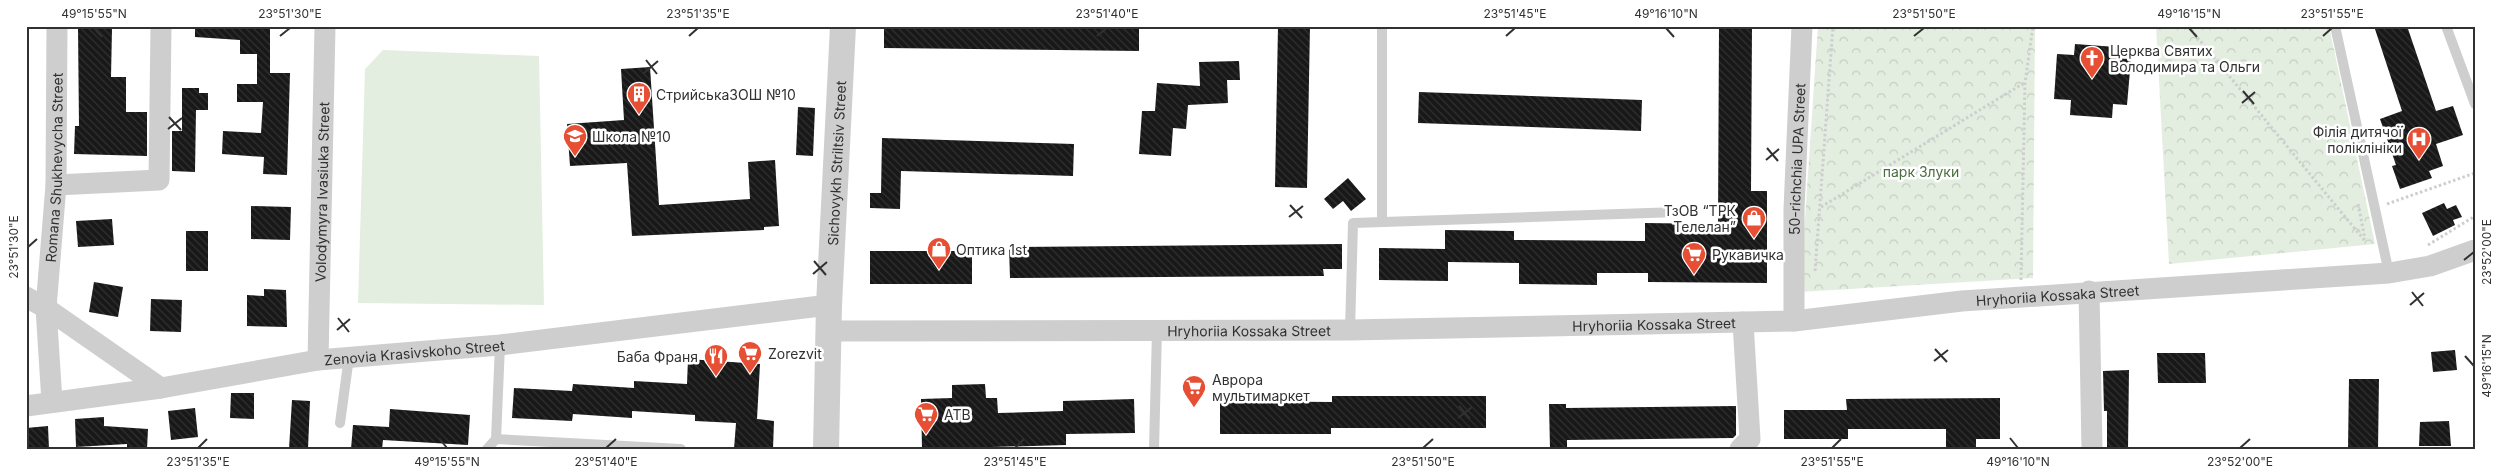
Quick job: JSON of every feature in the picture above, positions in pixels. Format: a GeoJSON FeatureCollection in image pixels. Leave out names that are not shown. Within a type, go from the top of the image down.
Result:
{"type":"FeatureCollection","features":[{"type":"Feature","properties":{"kind":"street","name":"Romana Shukhevycha Street"},"geometry":{"type":"LineString","coordinates":[[52,402],[46,308],[56,185],[57,26]]}},
{"type":"Feature","properties":{"kind":"street"},"geometry":{"type":"LineString","coordinates":[[56,185],[159,180],[162,26]]}},
{"type":"Feature","properties":{"kind":"street","name":"Volodymyra Ivasiuka Street"},"geometry":{"type":"LineString","coordinates":[[318,360],[325,26]]}},
{"type":"Feature","properties":{"kind":"street","name":"Sichovykh Striltsiv Street"},"geometry":{"type":"LineString","coordinates":[[826,449],[828,331],[842,26]]}},
{"type":"Feature","properties":{"kind":"street","name":"50-richchia UPA Street"},"geometry":{"type":"LineString","coordinates":[[1794,321],[1794,209],[1802,26]]}},
{"type":"Feature","properties":{"kind":"street"},"geometry":{"type":"LineString","coordinates":[[2474,250],[2475,262]]}},
{"type":"Feature","properties":{"kind":"street","name":"Hryhoriia Kossaka Street"},"geometry":{"type":"LineString","coordinates":[[828,331],[1350,330],[1794,321],[1962,301],[2389,273],[2430,266],[2474,250]]}},
{"type":"Feature","properties":{"kind":"street"},"geometry":{"type":"LineString","coordinates":[[2089,292],[2092,449]]}},
{"type":"Feature","properties":{"kind":"street"},"geometry":{"type":"LineString","coordinates":[[26,297],[46,308],[162,388]]}},
{"type":"Feature","properties":{"kind":"street","name":"Zenovia Krasivskoho Street"},"geometry":{"type":"LineString","coordinates":[[26,406],[162,388],[318,360],[500,345],[829,305]]}},
{"type":"Feature","properties":{"kind":"street"},"geometry":{"type":"LineString","coordinates":[[1740,449],[1750,439],[1743,322]]}},
{"type":"Feature","properties":{"kind":"lane"},"geometry":{"type":"LineString","coordinates":[[1382,26],[1382,222]]}},
{"type":"Feature","properties":{"kind":"lane"},"geometry":{"type":"LineString","coordinates":[[2335,26],[2389,273]]}},
{"type":"Feature","properties":{"kind":"lane"},"geometry":{"type":"LineString","coordinates":[[2446,26],[2475,104]]}},
{"type":"Feature","properties":{"kind":"lane"},"geometry":{"type":"LineString","coordinates":[[1350,330],[1352,223],[1678,212]]}},
{"type":"Feature","properties":{"kind":"lane"},"geometry":{"type":"LineString","coordinates":[[1154,449],[1157,330]]}},
{"type":"Feature","properties":{"kind":"lane"},"geometry":{"type":"LineString","coordinates":[[487,449],[496,439],[500,345]]}},
{"type":"Feature","properties":{"kind":"lane"},"geometry":{"type":"LineString","coordinates":[[340,423],[349,357]]}},
{"type":"Feature","properties":{"kind":"lane"},"geometry":{"type":"LineString","coordinates":[[496,439],[681,449]]}},
{"type":"Feature","properties":{"kind":"path"},"geometry":{"type":"LineString","coordinates":[[1814,275],[1821,207],[1833,26]]}},
{"type":"Feature","properties":{"kind":"path"},"geometry":{"type":"LineString","coordinates":[[2021,286],[2025,83],[2033,26]]}},
{"type":"Feature","properties":{"kind":"path"},"geometry":{"type":"LineString","coordinates":[[2188,26],[2365,241]]}},
{"type":"Feature","properties":{"kind":"path"},"geometry":{"type":"LineString","coordinates":[[1821,207],[2025,83]]}},
{"type":"Feature","properties":{"kind":"path"},"geometry":{"type":"LineString","coordinates":[[2374,208],[2475,173]]}},
{"type":"Feature","properties":{"kind":"green space","name":"парк Злуки"},"geometry":{"type":"Polygon","coordinates":[[[1818,26],[2035,26],[2033,278],[1800,292],[1818,26]]]}},
{"type":"Feature","properties":{"kind":"green space"},"geometry":{"type":"Polygon","coordinates":[[[2156,26],[2329,26],[2375,244],[2169,264],[2156,26]]]}},
{"type":"Feature","properties":{"kind":"green space"},"geometry":{"type":"Polygon","coordinates":[[[383,50],[539,56],[544,305],[358,303],[365,69],[383,50]]]}},
{"type":"Feature","properties":{"kind":"building"},"geometry":{"type":"Polygon","coordinates":[[[195,26],[270,26],[270,73],[290,73],[287,175],[263,174],[264,157],[222,154],[223,131],[261,133],[263,102],[237,102],[237,84],[257,84],[257,54],[240,54],[240,40],[195,37],[195,26]]]}},
{"type":"Feature","properties":{"kind":"building"},"geometry":{"type":"Polygon","coordinates":[[[884,26],[1139,26],[1139,51],[884,48],[884,26]]]}},
{"type":"Feature","properties":{"kind":"building"},"geometry":{"type":"Polygon","coordinates":[[[1278,26],[1310,26],[1307,188],[1275,187],[1278,26]]]}},
{"type":"Feature","properties":{"kind":"building"},"geometry":{"type":"Polygon","coordinates":[[[1719,26],[1752,26],[1751,191],[1767,191],[1767,283],[1648,282],[1648,273],[1597,273],[1597,285],[1519,284],[1519,263],[1448,262],[1448,281],[1379,280],[1379,248],[1445,249],[1445,230],[1514,231],[1514,240],[1645,241],[1645,223],[1718,224],[1719,26]]]}},
{"type":"Feature","properties":{"kind":"building"},"geometry":{"type":"Polygon","coordinates":[[[2374,26],[2407,26],[2436,111],[2453,106],[2463,135],[2436,144],[2443,166],[2429,171],[2432,178],[2400,189],[2392,166],[2396,165],[2380,119],[2402,111],[2374,26]]]}},
{"type":"Feature","properties":{"kind":"building"},"geometry":{"type":"Polygon","coordinates":[[[78,28],[112,29],[111,77],[126,77],[126,112],[147,112],[147,156],[74,154],[75,126],[79,126],[78,28]]]}},
{"type":"Feature","properties":{"kind":"building","name":"Церква Святих Володимира та Ольги"},"geometry":{"type":"Polygon","coordinates":[[[2075,44],[2116,47],[2115,58],[2131,59],[2127,105],[2113,104],[2112,118],[2070,115],[2071,100],[2054,99],[2057,54],[2074,55],[2075,44]]]}},
{"type":"Feature","properties":{"kind":"building"},"geometry":{"type":"Polygon","coordinates":[[[1239,61],[1240,80],[1227,80],[1228,103],[1188,105],[1186,129],[1173,128],[1171,156],[1139,154],[1142,111],[1155,111],[1157,83],[1200,86],[1199,62],[1239,61]]]}},
{"type":"Feature","properties":{"kind":"building","name":"СтрийськаЗОШ №10"},"geometry":{"type":"Polygon","coordinates":[[[650,67],[659,205],[750,199],[748,162],[775,160],[779,226],[764,227],[764,230],[632,236],[627,163],[570,166],[567,124],[624,120],[621,69],[650,67]]]}},
{"type":"Feature","properties":{"kind":"building"},"geometry":{"type":"Polygon","coordinates":[[[182,88],[199,88],[199,93],[208,93],[208,110],[196,110],[195,172],[172,171],[172,131],[182,131],[182,88]]]}},
{"type":"Feature","properties":{"kind":"building"},"geometry":{"type":"Polygon","coordinates":[[[1419,92],[1642,100],[1641,131],[1418,123],[1419,92]]]}},
{"type":"Feature","properties":{"kind":"building"},"geometry":{"type":"Polygon","coordinates":[[[798,107],[815,108],[813,156],[796,155],[798,107]]]}},
{"type":"Feature","properties":{"kind":"building"},"geometry":{"type":"Polygon","coordinates":[[[882,138],[1074,144],[1073,176],[901,171],[900,209],[870,208],[870,193],[881,193],[882,138]]]}},
{"type":"Feature","properties":{"kind":"building"},"geometry":{"type":"Polygon","coordinates":[[[1348,178],[1366,199],[1351,211],[1343,201],[1333,209],[1324,199],[1348,178]]]}},
{"type":"Feature","properties":{"kind":"building"},"geometry":{"type":"Polygon","coordinates":[[[2444,203],[2447,209],[2456,205],[2462,217],[2453,220],[2455,225],[2433,236],[2422,213],[2444,203]]]}},
{"type":"Feature","properties":{"kind":"building"},"geometry":{"type":"Polygon","coordinates":[[[251,206],[291,207],[290,240],[251,239],[251,206]]]}},
{"type":"Feature","properties":{"kind":"building"},"geometry":{"type":"Polygon","coordinates":[[[112,219],[114,245],[78,247],[76,221],[112,219]]]}},
{"type":"Feature","properties":{"kind":"building"},"geometry":{"type":"Polygon","coordinates":[[[186,231],[208,231],[208,271],[186,271],[186,231]]]}},
{"type":"Feature","properties":{"kind":"building"},"geometry":{"type":"Polygon","coordinates":[[[1342,244],[1342,269],[1323,269],[1324,276],[1010,278],[1009,247],[1342,244]]]}},
{"type":"Feature","properties":{"kind":"building"},"geometry":{"type":"Polygon","coordinates":[[[870,251],[972,251],[972,284],[870,284],[870,251]]]}},
{"type":"Feature","properties":{"kind":"building"},"geometry":{"type":"Polygon","coordinates":[[[94,282],[123,287],[118,317],[89,312],[94,282]]]}},
{"type":"Feature","properties":{"kind":"building"},"geometry":{"type":"Polygon","coordinates":[[[264,289],[286,290],[287,327],[247,326],[247,295],[264,296],[264,289]]]}},
{"type":"Feature","properties":{"kind":"building"},"geometry":{"type":"Polygon","coordinates":[[[151,299],[182,300],[181,332],[150,331],[151,299]]]}},
{"type":"Feature","properties":{"kind":"building"},"geometry":{"type":"Polygon","coordinates":[[[2455,350],[2457,370],[2433,372],[2431,352],[2455,350]]]}},
{"type":"Feature","properties":{"kind":"building"},"geometry":{"type":"Polygon","coordinates":[[[2157,353],[2205,353],[2206,383],[2158,383],[2157,353]]]}},
{"type":"Feature","properties":{"kind":"building"},"geometry":{"type":"Polygon","coordinates":[[[688,359],[760,364],[757,419],[774,421],[773,449],[734,449],[736,423],[695,421],[695,415],[632,411],[632,418],[573,414],[572,421],[512,418],[514,388],[572,391],[573,384],[634,388],[634,381],[687,384],[688,359]]]}},
{"type":"Feature","properties":{"kind":"building"},"geometry":{"type":"Polygon","coordinates":[[[2129,370],[2128,449],[2107,449],[2107,411],[2104,411],[2103,371],[2129,370]]]}},
{"type":"Feature","properties":{"kind":"building"},"geometry":{"type":"Polygon","coordinates":[[[2349,379],[2379,379],[2378,449],[2348,449],[2349,379]]]}},
{"type":"Feature","properties":{"kind":"building"},"geometry":{"type":"Polygon","coordinates":[[[985,384],[986,398],[997,398],[998,413],[1063,411],[1063,401],[1134,399],[1135,433],[1066,434],[1066,445],[922,449],[921,399],[952,398],[952,385],[985,384]]]}},
{"type":"Feature","properties":{"kind":"building"},"geometry":{"type":"Polygon","coordinates":[[[231,393],[254,393],[254,419],[230,418],[231,393]]]}},
{"type":"Feature","properties":{"kind":"building"},"geometry":{"type":"Polygon","coordinates":[[[1332,396],[1486,396],[1486,428],[1331,428],[1331,434],[1220,434],[1220,401],[1332,402],[1332,396]]]}},
{"type":"Feature","properties":{"kind":"building"},"geometry":{"type":"Polygon","coordinates":[[[2000,398],[2000,439],[1976,439],[1976,449],[1946,449],[1946,429],[1848,429],[1848,439],[1784,439],[1784,410],[1847,410],[1846,399],[2000,398]]]}},
{"type":"Feature","properties":{"kind":"building"},"geometry":{"type":"Polygon","coordinates":[[[292,400],[310,401],[308,449],[289,449],[292,400]]]}},
{"type":"Feature","properties":{"kind":"building"},"geometry":{"type":"Polygon","coordinates":[[[1549,404],[1566,404],[1566,408],[1736,406],[1736,435],[1733,438],[1567,440],[1567,449],[1550,449],[1549,404]]]}},
{"type":"Feature","properties":{"kind":"building"},"geometry":{"type":"Polygon","coordinates":[[[195,408],[198,437],[171,440],[168,411],[195,408]]]}},
{"type":"Feature","properties":{"kind":"building"},"geometry":{"type":"Polygon","coordinates":[[[390,409],[470,415],[468,445],[383,440],[382,449],[351,449],[353,425],[389,427],[390,409]]]}},
{"type":"Feature","properties":{"kind":"building"},"geometry":{"type":"Polygon","coordinates":[[[104,417],[104,426],[148,429],[147,449],[127,449],[127,444],[76,447],[75,419],[104,417]]]}},
{"type":"Feature","properties":{"kind":"building"},"geometry":{"type":"Polygon","coordinates":[[[2449,421],[2451,446],[2419,446],[2420,422],[2449,421]]]}},
{"type":"Feature","properties":{"kind":"building"},"geometry":{"type":"Polygon","coordinates":[[[48,426],[49,449],[26,449],[26,428],[48,426]]]}},
{"type":"Feature","properties":{"kind":"place","name":"Церква Святих Володимира та Ольги"},"geometry":{"type":"Point","coordinates":[2092,79]}},
{"type":"Feature","properties":{"kind":"place","name":"СтрийськаЗОШ №10"},"geometry":{"type":"Point","coordinates":[639,115]}},
{"type":"Feature","properties":{"kind":"place","name":"Школа №10"},"geometry":{"type":"Point","coordinates":[575,157]}},
{"type":"Feature","properties":{"kind":"place","name":"Філія дитячої поліклініки"},"geometry":{"type":"Point","coordinates":[2419,160]}},
{"type":"Feature","properties":{"kind":"place","name":"ТзОВ “ТРК Телелан”"},"geometry":{"type":"Point","coordinates":[1754,239]}},
{"type":"Feature","properties":{"kind":"place","name":"Оптика 1st"},"geometry":{"type":"Point","coordinates":[939,270]}},
{"type":"Feature","properties":{"kind":"place","name":"Рукавичка"},"geometry":{"type":"Point","coordinates":[1694,275]}},
{"type":"Feature","properties":{"kind":"place","name":"Zorezvit"},"geometry":{"type":"Point","coordinates":[750,374]}},
{"type":"Feature","properties":{"kind":"place","name":"Баба Франя"},"geometry":{"type":"Point","coordinates":[716,377]}},
{"type":"Feature","properties":{"kind":"place","name":"Аврора мультимаркет"},"geometry":{"type":"Point","coordinates":[1194,408]}},
{"type":"Feature","properties":{"kind":"place","name":"ATB"},"geometry":{"type":"Point","coordinates":[926,435]}}]}
